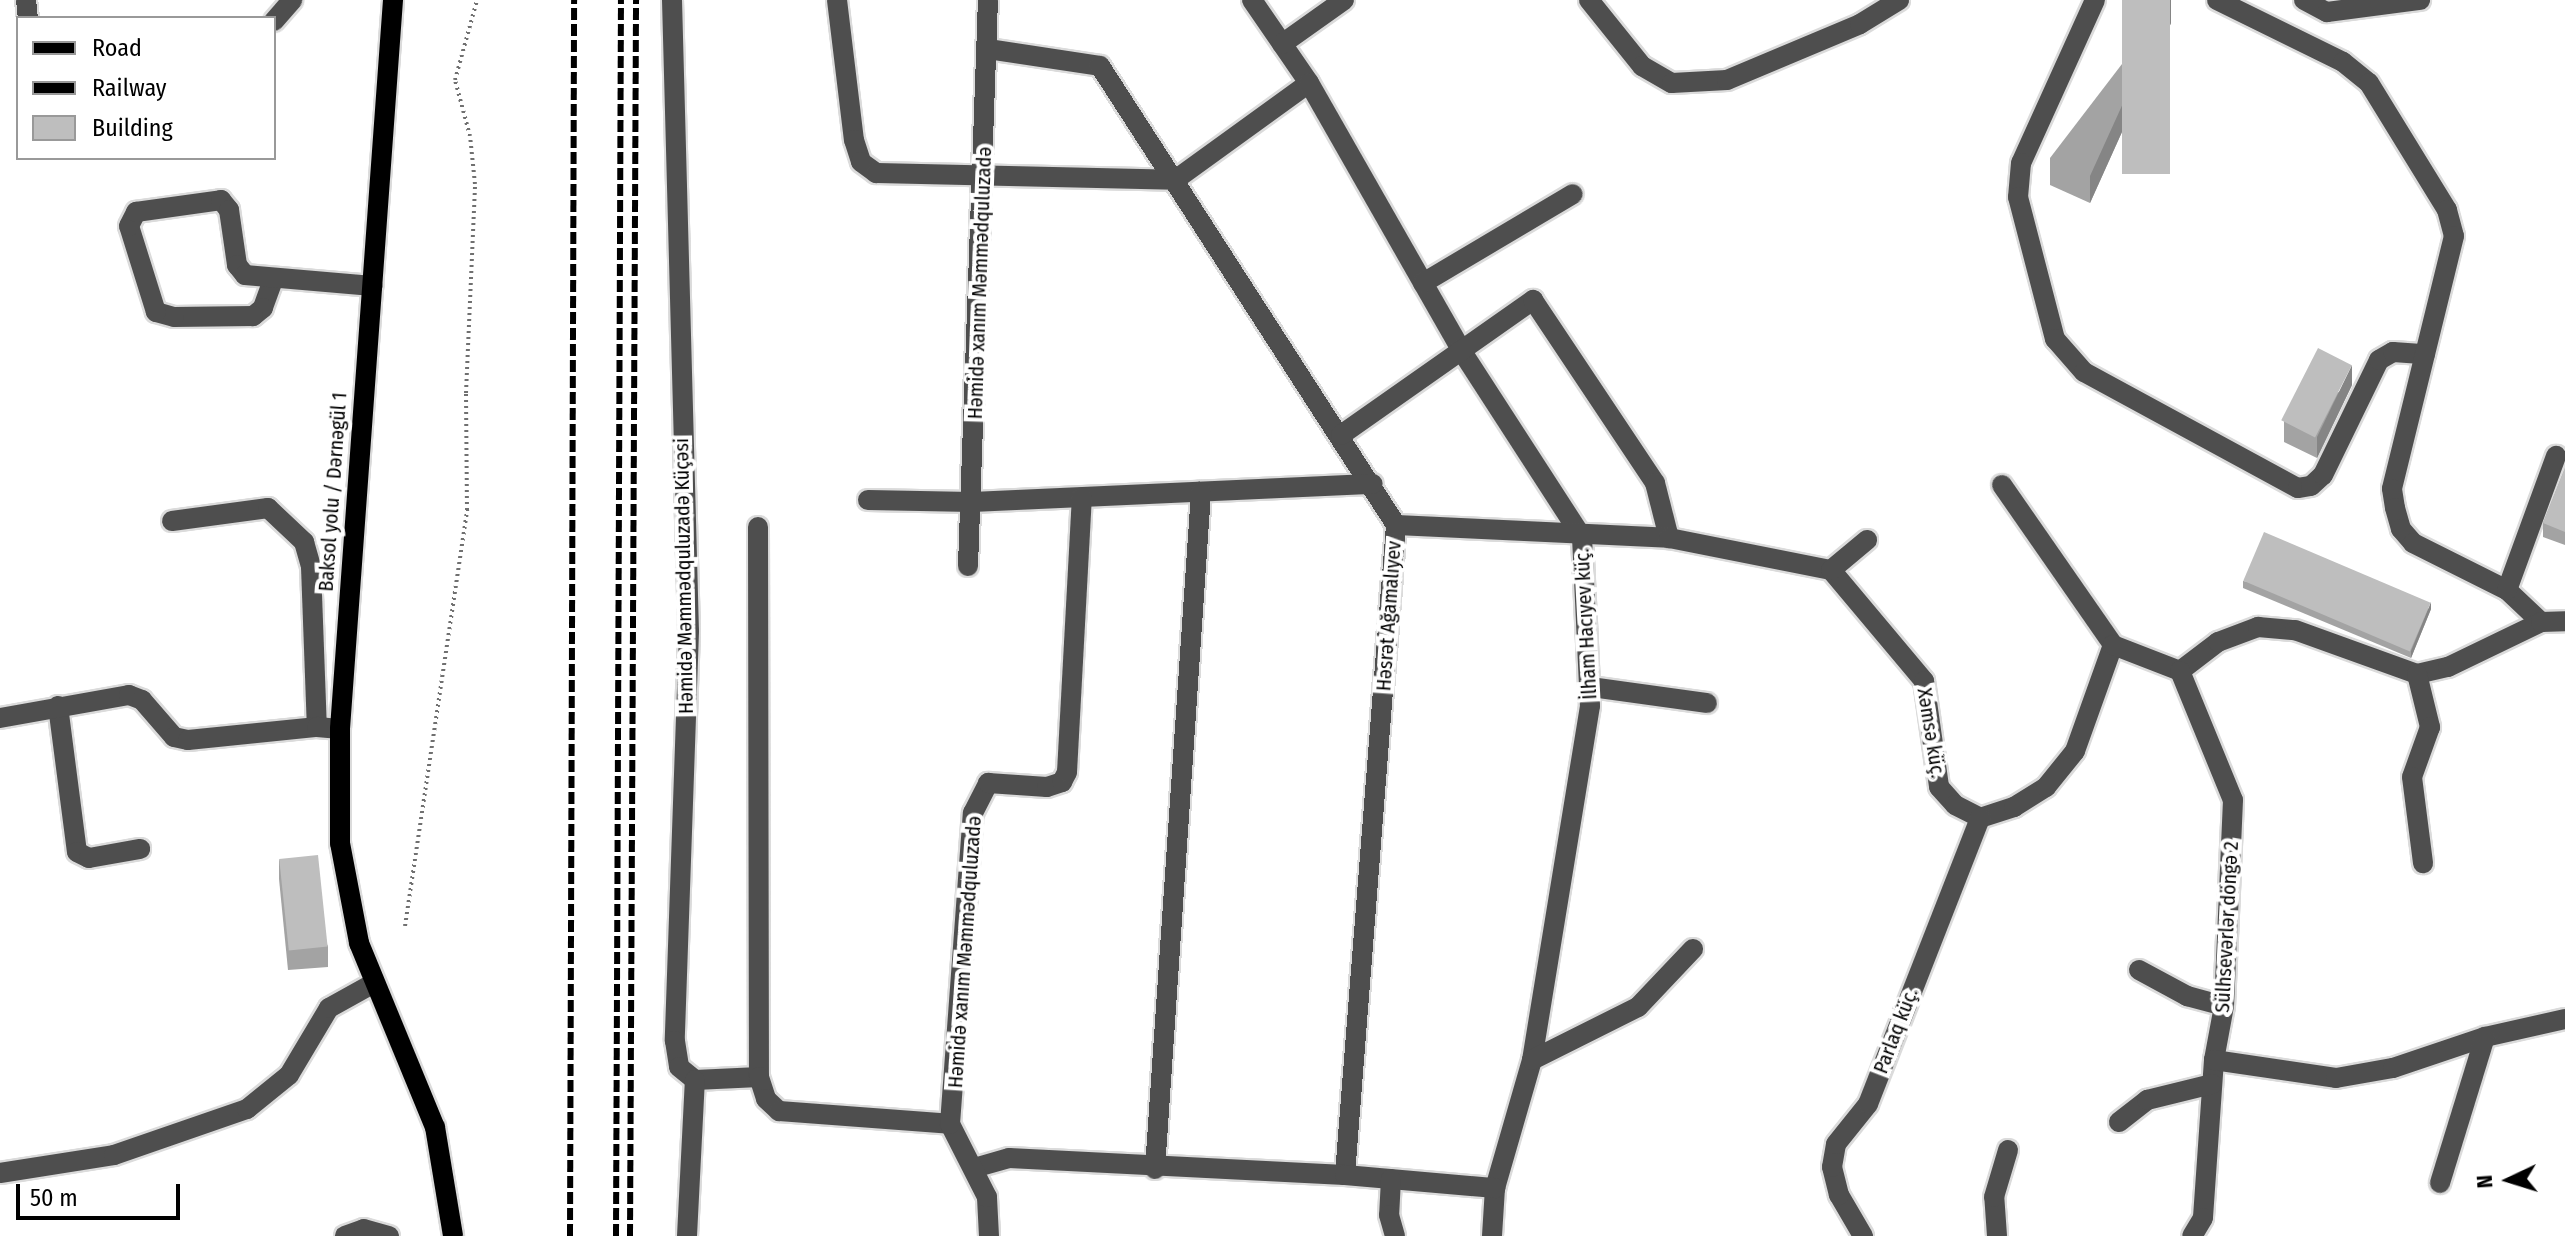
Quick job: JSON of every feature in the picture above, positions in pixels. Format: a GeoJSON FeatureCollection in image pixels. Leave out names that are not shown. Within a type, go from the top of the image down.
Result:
{"type":"FeatureCollection","features":[{"type":"Feature","properties":{"kind":"main road","name":"Baksol yolu / Dərnəgül 1"},"geometry":{"type":"LineString","coordinates":[[393,0],[340,729],[344,883],[374,983],[431,1115],[445,1167]]}},
{"type":"Feature","properties":{"kind":"main road"},"geometry":{"type":"LineString","coordinates":[[440,1236],[445,1167]]}},
{"type":"Feature","properties":{"kind":"main road"},"geometry":{"type":"LineString","coordinates":[[445,1167],[453,1236]]}},
{"type":"Feature","properties":{"kind":"street"},"geometry":{"type":"LineString","coordinates":[[276,19],[292,0]]}},
{"type":"Feature","properties":{"kind":"street","name":"Həmidə Məmmədquluzadə Küçəsi"},"geometry":{"type":"LineString","coordinates":[[672,0],[689,631],[675,1041],[679,1067],[695,1080]]}},
{"type":"Feature","properties":{"kind":"street"},"geometry":{"type":"LineString","coordinates":[[837,0],[861,162],[876,173],[985,179],[1175,180],[1309,83]]}},
{"type":"Feature","properties":{"kind":"street","name":"Həmidə xanım Məmmədquluzadə"},"geometry":{"type":"LineString","coordinates":[[968,566],[985,179],[988,0]]}},
{"type":"Feature","properties":{"kind":"street","name":"İlham Hacıyev küç."},"geometry":{"type":"LineString","coordinates":[[1252,0],[1309,83],[1461,350],[1582,537],[1591,687],[1532,1060],[1495,1188],[1492,1236]]}},
{"type":"Feature","properties":{"kind":"street"},"geometry":{"type":"LineString","coordinates":[[1282,44],[1344,0]]}},
{"type":"Feature","properties":{"kind":"street"},"geometry":{"type":"LineString","coordinates":[[1589,0],[1642,66],[1672,83],[1727,80],[1860,24],[1899,0]]}},
{"type":"Feature","properties":{"kind":"street"},"geometry":{"type":"LineString","coordinates":[[2095,0],[2021,163],[2018,197],[2055,339],[2084,372],[2298,488],[2311,486],[2323,475],[2379,360],[2393,352],[2425,354]]}},
{"type":"Feature","properties":{"kind":"street"},"geometry":{"type":"LineString","coordinates":[[2217,0],[2343,62],[2369,83],[2447,210],[2454,236],[2392,489],[2401,529],[2413,543],[2507,590],[2541,622]]}},
{"type":"Feature","properties":{"kind":"street"},"geometry":{"type":"LineString","coordinates":[[2304,0],[2327,12],[2420,0]]}},
{"type":"Feature","properties":{"kind":"street","name":"Həsrət Ağamalıyev"},"geometry":{"type":"LineString","coordinates":[[988,49],[1100,66],[1373,484],[1396,525],[1345,1175]]}},
{"type":"Feature","properties":{"kind":"street"},"geometry":{"type":"LineString","coordinates":[[1423,283],[1573,194]]}},
{"type":"Feature","properties":{"kind":"street"},"geometry":{"type":"LineString","coordinates":[[273,280],[263,308],[253,316],[174,317],[156,312],[129,226],[136,212],[221,200],[229,210],[237,265],[245,275],[273,280],[373,286]]}},
{"type":"Feature","properties":{"kind":"street"},"geometry":{"type":"LineString","coordinates":[[1341,435],[1533,300],[1655,483],[1669,538]]}},
{"type":"Feature","properties":{"kind":"street"},"geometry":{"type":"LineString","coordinates":[[2507,590],[2556,456]]}},
{"type":"Feature","properties":{"kind":"street"},"geometry":{"type":"LineString","coordinates":[[868,500],[972,502],[1373,484]]}},
{"type":"Feature","properties":{"kind":"street"},"geometry":{"type":"LineString","coordinates":[[2002,485],[2113,645],[2180,671],[2218,642],[2258,627],[2295,630],[2417,674],[2448,667],[2541,622],[2565,621]]}},
{"type":"Feature","properties":{"kind":"street"},"geometry":{"type":"LineString","coordinates":[[1155,1169],[1201,492]]}},
{"type":"Feature","properties":{"kind":"street","name":"Həmidə xanım Məmmədquluzadə"},"geometry":{"type":"LineString","coordinates":[[950,1124],[979,793],[988,783],[1047,787],[1062,782],[1067,772],[1082,497]]}},
{"type":"Feature","properties":{"kind":"street"},"geometry":{"type":"LineString","coordinates":[[172,521],[268,508],[304,542],[311,567],[317,727]]}},
{"type":"Feature","properties":{"kind":"street"},"geometry":{"type":"LineString","coordinates":[[1396,525],[1582,537],[1669,538],[1831,570],[1867,540]]}},
{"type":"Feature","properties":{"kind":"street"},"geometry":{"type":"LineString","coordinates":[[758,527],[759,1077],[766,1099],[779,1111],[950,1124],[987,1197],[989,1236]]}},
{"type":"Feature","properties":{"kind":"street","name":"Xəmsə küç."},"geometry":{"type":"LineString","coordinates":[[1831,570],[1924,681],[1939,787],[1955,805],[1980,818]]}},
{"type":"Feature","properties":{"kind":"street"},"geometry":{"type":"LineString","coordinates":[[1980,818],[2014,807],[2046,787],[2075,751],[2113,645]]}},
{"type":"Feature","properties":{"kind":"street","name":"Sülhsevərlər döngə 2"},"geometry":{"type":"LineString","coordinates":[[2180,671],[2233,800],[2224,1006],[2214,1060],[2203,1218],[2192,1236]]}},
{"type":"Feature","properties":{"kind":"street"},"geometry":{"type":"LineString","coordinates":[[2417,674],[2430,727],[2412,777],[2423,863]]}},
{"type":"Feature","properties":{"kind":"street"},"geometry":{"type":"LineString","coordinates":[[1591,687],[1707,703]]}},
{"type":"Feature","properties":{"kind":"street"},"geometry":{"type":"LineString","coordinates":[[0,718],[129,695],[142,700],[174,737],[188,740],[317,727],[340,729]]}},
{"type":"Feature","properties":{"kind":"street"},"geometry":{"type":"LineString","coordinates":[[58,706],[77,852],[89,858],[140,849]]}},
{"type":"Feature","properties":{"kind":"street","name":"Parlaq küç."},"geometry":{"type":"LineString","coordinates":[[1863,1236],[1839,1195],[1832,1167],[1836,1144],[1868,1104],[1980,818]]}},
{"type":"Feature","properties":{"kind":"street"},"geometry":{"type":"LineString","coordinates":[[1532,1060],[1638,1007],[1693,949]]}},
{"type":"Feature","properties":{"kind":"street"},"geometry":{"type":"LineString","coordinates":[[2139,970],[2187,996],[2224,1006]]}},
{"type":"Feature","properties":{"kind":"street"},"geometry":{"type":"LineString","coordinates":[[0,1173],[114,1155],[247,1109],[289,1075],[329,1008],[374,983]]}},
{"type":"Feature","properties":{"kind":"street"},"geometry":{"type":"LineString","coordinates":[[2214,1060],[2336,1078],[2393,1068],[2485,1037],[2565,1019]]}},
{"type":"Feature","properties":{"kind":"street"},"geometry":{"type":"LineString","coordinates":[[2440,1183],[2485,1037]]}},
{"type":"Feature","properties":{"kind":"street"},"geometry":{"type":"LineString","coordinates":[[687,1236],[695,1080],[759,1077]]}},
{"type":"Feature","properties":{"kind":"street"},"geometry":{"type":"LineString","coordinates":[[2119,1122],[2147,1100],[2212,1084]]}},
{"type":"Feature","properties":{"kind":"street"},"geometry":{"type":"LineString","coordinates":[[1997,1236],[1994,1197],[2008,1150]]}},
{"type":"Feature","properties":{"kind":"street"},"geometry":{"type":"LineString","coordinates":[[974,1168],[1009,1158],[1155,1169],[1345,1175],[1495,1188]]}},
{"type":"Feature","properties":{"kind":"street"},"geometry":{"type":"LineString","coordinates":[[1391,1179],[1389,1215],[1395,1236]]}},
{"type":"Feature","properties":{"kind":"street"},"geometry":{"type":"LineString","coordinates":[[345,1236],[364,1229],[389,1236]]}},
{"type":"Feature","properties":{"kind":"path"},"geometry":{"type":"LineString","coordinates":[[405,926],[467,510],[466,393],[475,184],[470,136],[455,80],[477,0]]}},
{"type":"Feature","properties":{"kind":"building"},"geometry":{"type":"Polygon","coordinates":[[[2122,0],[2170,0],[2170,174],[2122,174],[2122,0]]]}},
{"type":"Feature","properties":{"kind":"building"},"geometry":{"type":"Polygon","coordinates":[[[2318,348],[2352,365],[2315,437],[2281,420],[2318,348]]]}},
{"type":"Feature","properties":{"kind":"building"},"geometry":{"type":"Polygon","coordinates":[[[2565,468],[2565,532],[2543,523],[2565,468]]]}},
{"type":"Feature","properties":{"kind":"building"},"geometry":{"type":"Polygon","coordinates":[[[2264,532],[2431,603],[2410,652],[2243,581],[2264,532]]]}},
{"type":"Feature","properties":{"kind":"building"},"geometry":{"type":"Polygon","coordinates":[[[318,855],[328,946],[289,951],[279,859],[318,855]]]}},
{"type":"Feature","properties":{"kind":"railway"},"geometry":{"type":"LineString","coordinates":[[570,1236],[574,0]]}},
{"type":"Feature","properties":{"kind":"railway"},"geometry":{"type":"LineString","coordinates":[[616,1236],[621,0]]}},
{"type":"Feature","properties":{"kind":"railway"},"geometry":{"type":"LineString","coordinates":[[630,1236],[636,0]]}}]}
